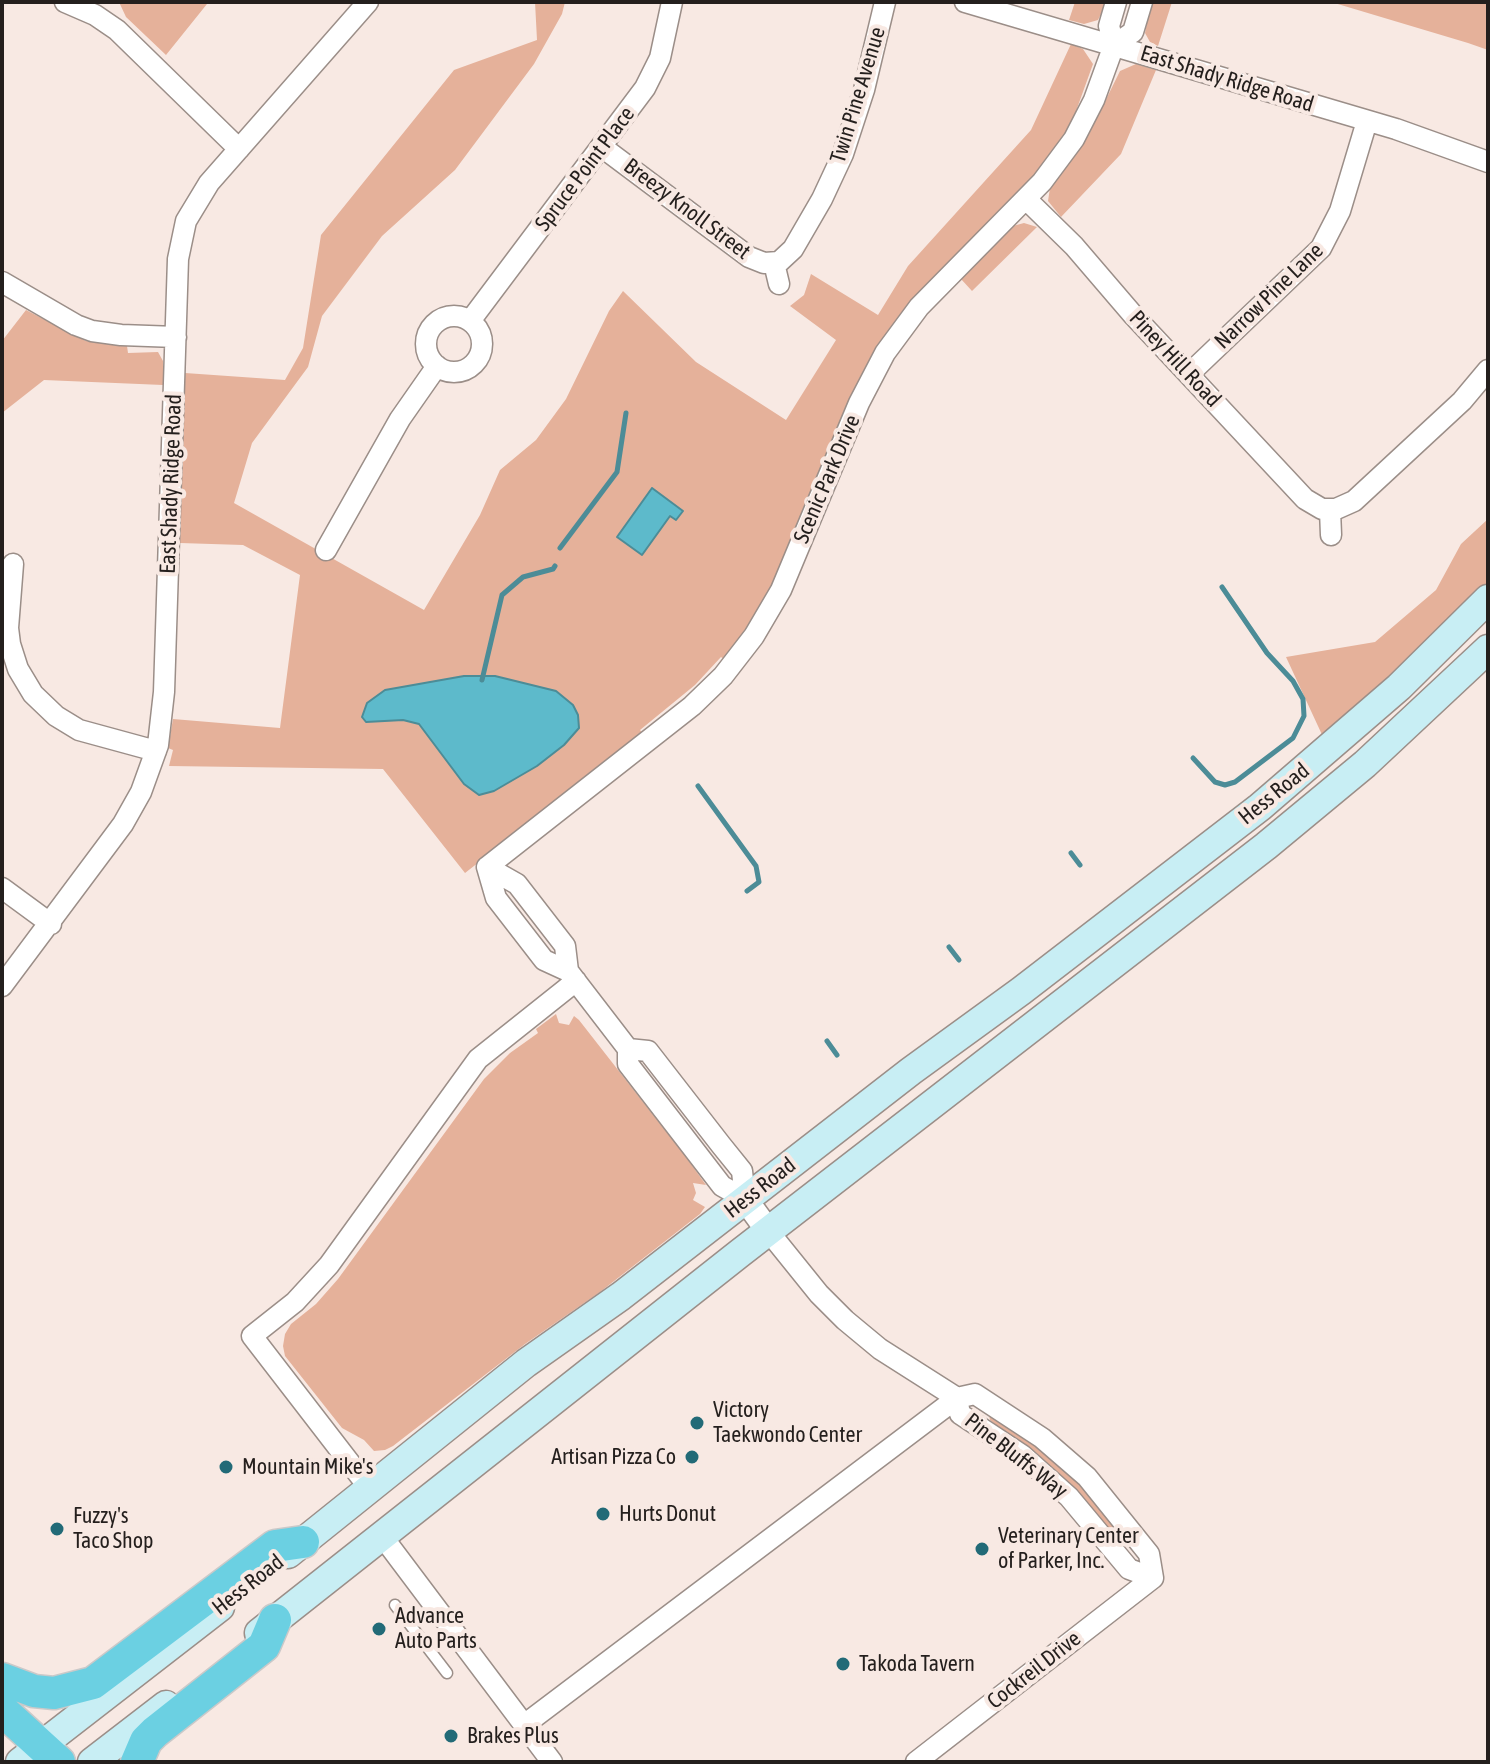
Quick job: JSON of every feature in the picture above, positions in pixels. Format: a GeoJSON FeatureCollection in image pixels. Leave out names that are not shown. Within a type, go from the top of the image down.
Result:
{"type":"FeatureCollection","features":[{"type":"Feature","properties":{"kind":"highway"},"geometry":{"type":"LineString","coordinates":[[2,1679],[20,1687],[48,1693],[74,1690],[93,1683],[275,1546],[303,1542]]}},
{"type":"Feature","properties":{"kind":"highway"},"geometry":{"type":"LineString","coordinates":[[137,1762],[146,1741],[155,1732],[264,1646],[275,1620]]}},
{"type":"Feature","properties":{"kind":"highway"},"geometry":{"type":"LineString","coordinates":[[2,1710],[40,1757]]}},
{"type":"Feature","properties":{"kind":"main road","name":"Hess Road"},"geometry":{"type":"LineString","coordinates":[[40,1757],[526,1363],[610,1304],[1280,791],[1388,696],[1488,599]]}},
{"type":"Feature","properties":{"kind":"main road","name":"Hess Road"},"geometry":{"type":"LineString","coordinates":[[92,1762],[1297,822],[1376,755],[1488,649]]}},
{"type":"Feature","properties":{"kind":"street"},"geometry":{"type":"LineString","coordinates":[[65,2],[92,7],[239,149]]}},
{"type":"Feature","properties":{"kind":"street","name":"East Shady Ridge Road"},"geometry":{"type":"LineString","coordinates":[[2,986],[51,924],[131,812],[156,751],[164,702],[179,252],[184,227],[197,200],[368,2]]}},
{"type":"Feature","properties":{"kind":"street","name":"Spruce Point Place"},"geometry":{"type":"LineString","coordinates":[[470,321],[651,78],[665,42],[672,2]]}},
{"type":"Feature","properties":{"kind":"street","name":"Twin Pine Avenue"},"geometry":{"type":"LineString","coordinates":[[774,263],[784,259],[793,249],[837,169],[861,102],[885,2]]}},
{"type":"Feature","properties":{"kind":"street","name":"East Shady Ridge Road"},"geometry":{"type":"LineString","coordinates":[[965,2],[1431,140],[1488,162]]}},
{"type":"Feature","properties":{"kind":"street","name":"Scenic Park Drive"},"geometry":{"type":"LineString","coordinates":[[487,867],[682,715],[733,665],[760,629],[781,590],[859,403],[885,353],[925,301],[1026,199],[1074,139],[1094,100],[1114,45],[1109,26],[1116,2]]}},
{"type":"Feature","properties":{"kind":"street","name":"Scenic Park Drive"},"geometry":{"type":"LineString","coordinates":[[1114,45],[1133,32],[1142,2]]}},
{"type":"Feature","properties":{"kind":"street","name":"Narrow Pine Lane"},"geometry":{"type":"LineString","coordinates":[[1189,374],[1321,248],[1340,211],[1367,121]]}},
{"type":"Feature","properties":{"kind":"street","name":"Breezy Knoll Street"},"geometry":{"type":"LineString","coordinates":[[602,147],[749,257],[761,263],[774,263]]}},
{"type":"Feature","properties":{"kind":"street","name":"Piney Hill Road"},"geometry":{"type":"LineString","coordinates":[[1026,199],[1074,246],[1305,499],[1316,507],[1330,510]]}},
{"type":"Feature","properties":{"kind":"street"},"geometry":{"type":"LineString","coordinates":[[774,263],[779,284]]}},
{"type":"Feature","properties":{"kind":"street"},"geometry":{"type":"LineString","coordinates":[[2,282],[92,331],[176,337]]}},
{"type":"Feature","properties":{"kind":"street"},"geometry":{"type":"LineString","coordinates":[[450,316],[470,321],[482,338],[478,358],[462,371],[452,372],[437,366],[427,348],[427,337],[432,328],[450,316]]}},
{"type":"Feature","properties":{"kind":"street"},"geometry":{"type":"LineString","coordinates":[[326,550],[400,419],[437,366]]}},
{"type":"Feature","properties":{"kind":"street"},"geometry":{"type":"LineString","coordinates":[[1331,535],[1330,510],[1354,501],[1458,405],[1488,370]]}},
{"type":"Feature","properties":{"kind":"street"},"geometry":{"type":"LineString","coordinates":[[13,564],[8,622],[10,644],[18,669],[33,694],[56,716],[79,730],[156,751]]}},
{"type":"Feature","properties":{"kind":"street","name":"Pine Bluffs Way"},"geometry":{"type":"LineString","coordinates":[[487,867],[517,884],[565,946],[572,976],[628,1049],[648,1051],[742,1171],[745,1199],[769,1232],[802,1274],[845,1320],[880,1349],[957,1398],[960,1414],[1022,1455],[1059,1486],[1129,1569],[1153,1578]]}},
{"type":"Feature","properties":{"kind":"street"},"geometry":{"type":"LineString","coordinates":[[2,888],[51,924]]}},
{"type":"Feature","properties":{"kind":"street"},"geometry":{"type":"LineString","coordinates":[[370,1489],[252,1336],[295,1302],[320,1276],[478,1059],[572,976]]}},
{"type":"Feature","properties":{"kind":"street"},"geometry":{"type":"LineString","coordinates":[[524,1725],[957,1398]]}},
{"type":"Feature","properties":{"kind":"street"},"geometry":{"type":"LineString","coordinates":[[382,1536],[552,1762]]}},
{"type":"Feature","properties":{"kind":"street","name":"Cockreil Drive"},"geometry":{"type":"LineString","coordinates":[[916,1762],[1153,1578]]}},
{"type":"Feature","properties":{"kind":"lane"},"geometry":{"type":"LineString","coordinates":[[395,1605],[447,1673]]}},
{"type":"Feature","properties":{"kind":"shaded area"},"geometry":{"type":"Polygon","coordinates":[[[119,2],[207,4],[166,55],[126,17],[119,2]]]}},
{"type":"Feature","properties":{"kind":"shaded area"},"geometry":{"type":"Polygon","coordinates":[[[535,2],[565,2],[562,14],[534,64],[455,170],[382,236],[322,316],[308,367],[252,443],[234,503],[424,610],[480,515],[500,470],[536,440],[566,399],[609,311],[623,291],[696,362],[786,420],[836,340],[790,306],[804,295],[811,274],[878,315],[908,266],[1031,130],[1071,44],[1083,49],[1093,64],[1071,125],[1059,145],[1037,173],[917,295],[873,355],[855,388],[773,584],[756,616],[725,660],[721,657],[695,685],[640,730],[643,734],[465,873],[383,769],[169,766],[173,750],[168,748],[173,719],[280,728],[300,575],[243,545],[180,543],[185,373],[285,380],[303,348],[321,235],[454,70],[537,40],[535,2]]]}},
{"type":"Feature","properties":{"kind":"shaded area"},"geometry":{"type":"Polygon","coordinates":[[[1075,2],[1107,2],[1098,20],[1084,24],[1069,20],[1075,2]]]}},
{"type":"Feature","properties":{"kind":"shaded area"},"geometry":{"type":"Polygon","coordinates":[[[1151,2],[1172,2],[1158,46],[1150,42],[1145,33],[1151,2]]]}},
{"type":"Feature","properties":{"kind":"shaded area"},"geometry":{"type":"Polygon","coordinates":[[[1331,2],[1488,2],[1488,50],[1468,43],[1331,2]]]}},
{"type":"Feature","properties":{"kind":"shaded area"},"geometry":{"type":"Polygon","coordinates":[[[1136,64],[1156,70],[1121,154],[1061,217],[1048,201],[1050,188],[1089,134],[1120,71],[1136,64]]]}},
{"type":"Feature","properties":{"kind":"shaded area"},"geometry":{"type":"Polygon","coordinates":[[[1024,223],[1037,227],[972,291],[961,279],[1013,226],[1024,223]]]}},
{"type":"Feature","properties":{"kind":"shaded area"},"geometry":{"type":"Polygon","coordinates":[[[26,310],[86,341],[127,346],[128,353],[158,352],[163,361],[163,385],[44,380],[2,413],[2,341],[26,310]]]}},
{"type":"Feature","properties":{"kind":"shaded area"},"geometry":{"type":"Polygon","coordinates":[[[1488,519],[1488,582],[1402,668],[1324,739],[1286,657],[1375,642],[1436,590],[1461,544],[1488,519]]]}},
{"type":"Feature","properties":{"kind":"shaded area"},"geometry":{"type":"Polygon","coordinates":[[[556,1014],[559,1023],[569,1025],[574,1016],[579,1020],[686,1157],[706,1185],[693,1183],[696,1193],[693,1200],[705,1207],[600,1292],[525,1344],[393,1446],[374,1451],[364,1440],[342,1428],[285,1356],[285,1334],[291,1324],[316,1304],[338,1279],[484,1079],[556,1014]]]}},
{"type":"Feature","properties":{"kind":"shaded area"},"geometry":{"type":"Polygon","coordinates":[[[989,1415],[1023,1434],[1073,1475],[1130,1543],[1123,1549],[1062,1479],[990,1420],[989,1415]]]}},
{"type":"Feature","properties":{"kind":"water"},"geometry":{"type":"Polygon","coordinates":[[[652,488],[683,511],[676,520],[670,516],[642,555],[617,537],[652,488]]]}},
{"type":"Feature","properties":{"kind":"water"},"geometry":{"type":"Polygon","coordinates":[[[464,676],[495,676],[556,691],[573,705],[579,728],[564,745],[537,766],[494,791],[479,795],[464,784],[419,724],[403,720],[366,722],[362,717],[367,703],[385,690],[464,676]]]}},
{"type":"Feature","properties":{"kind":"waterway"},"geometry":{"type":"LineString","coordinates":[[560,548],[617,472],[626,413]]}},
{"type":"Feature","properties":{"kind":"waterway"},"geometry":{"type":"LineString","coordinates":[[482,680],[502,595],[523,577],[555,566]]}},
{"type":"Feature","properties":{"kind":"waterway"},"geometry":{"type":"LineString","coordinates":[[1193,758],[1215,782],[1225,785],[1235,782],[1293,738],[1304,716],[1303,699],[1293,681],[1267,653],[1222,587]]}},
{"type":"Feature","properties":{"kind":"waterway"},"geometry":{"type":"LineString","coordinates":[[698,786],[756,866],[759,882],[747,891]]}},
{"type":"Feature","properties":{"kind":"waterway"},"geometry":{"type":"LineString","coordinates":[[1071,853],[1080,865]]}},
{"type":"Feature","properties":{"kind":"waterway"},"geometry":{"type":"LineString","coordinates":[[949,947],[959,960]]}},
{"type":"Feature","properties":{"kind":"waterway"},"geometry":{"type":"LineString","coordinates":[[827,1041],[837,1055]]}},
{"type":"Feature","properties":{"kind":"place","name":"Victory Taekwondo Center"},"geometry":{"type":"Point","coordinates":[697,1423]}},
{"type":"Feature","properties":{"kind":"place","name":"Artisan Pizza Co"},"geometry":{"type":"Point","coordinates":[692,1457]}},
{"type":"Feature","properties":{"kind":"place","name":"Mountain Mike's"},"geometry":{"type":"Point","coordinates":[226,1467]}},
{"type":"Feature","properties":{"kind":"place","name":"Hurts Donut"},"geometry":{"type":"Point","coordinates":[603,1514]}},
{"type":"Feature","properties":{"kind":"place","name":"Fuzzy's Taco Shop"},"geometry":{"type":"Point","coordinates":[57,1529]}},
{"type":"Feature","properties":{"kind":"place","name":"Veterinary Center of Parker, Inc."},"geometry":{"type":"Point","coordinates":[982,1549]}},
{"type":"Feature","properties":{"kind":"place","name":"Advance Auto Parts"},"geometry":{"type":"Point","coordinates":[379,1629]}},
{"type":"Feature","properties":{"kind":"place","name":"Takoda Tavern"},"geometry":{"type":"Point","coordinates":[843,1664]}},
{"type":"Feature","properties":{"kind":"place","name":"Brakes Plus"},"geometry":{"type":"Point","coordinates":[451,1736]}}]}
